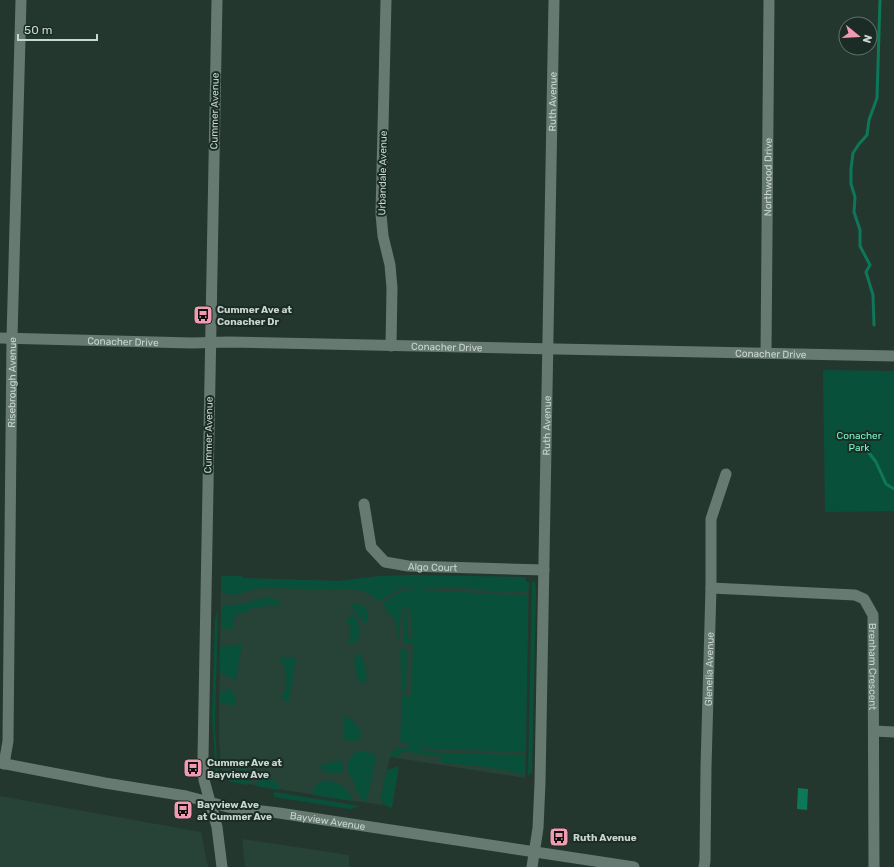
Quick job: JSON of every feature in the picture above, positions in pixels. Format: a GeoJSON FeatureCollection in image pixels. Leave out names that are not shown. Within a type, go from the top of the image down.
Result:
{"type":"FeatureCollection","features":[{"type":"Feature","properties":{"kind":"street","name":"Risebrough Avenue"},"geometry":{"type":"LineString","coordinates":[[2,764],[8,741],[12,338],[21,0]]}},
{"type":"Feature","properties":{"kind":"street","name":"Cummer Avenue"},"geometry":{"type":"LineString","coordinates":[[217,0],[203,758],[204,780],[217,827],[222,867]]}},
{"type":"Feature","properties":{"kind":"street","name":"Urbandale Avenue"},"geometry":{"type":"LineString","coordinates":[[386,0],[381,214],[383,236],[390,265],[392,288],[392,346]]}},
{"type":"Feature","properties":{"kind":"street","name":"Ruth Avenue"},"geometry":{"type":"LineString","coordinates":[[532,867],[538,828],[540,783],[554,0]]}},
{"type":"Feature","properties":{"kind":"street","name":"Northwood Drive"},"geometry":{"type":"LineString","coordinates":[[766,354],[768,0]]}},
{"type":"Feature","properties":{"kind":"street","name":"Conacher Drive"},"geometry":{"type":"LineString","coordinates":[[0,338],[894,356]]}},
{"type":"Feature","properties":{"kind":"street","name":"Glenelia Avenue"},"geometry":{"type":"LineString","coordinates":[[704,867],[711,588],[711,519],[726,474]]}},
{"type":"Feature","properties":{"kind":"street","name":"Algo Court"},"geometry":{"type":"LineString","coordinates":[[364,504],[371,547],[385,562],[408,566],[544,570]]}},
{"type":"Feature","properties":{"kind":"street","name":"Brenham Crescent"},"geometry":{"type":"LineString","coordinates":[[711,588],[855,595],[864,599],[872,615],[874,867]]}},
{"type":"Feature","properties":{"kind":"street"},"geometry":{"type":"LineString","coordinates":[[874,731],[894,732]]}},
{"type":"Feature","properties":{"kind":"street","name":"Bayview Avenue"},"geometry":{"type":"LineString","coordinates":[[2,764],[186,796],[228,807],[279,813],[634,867]]}},
{"type":"Feature","properties":{"kind":"shaded area"},"geometry":{"type":"Polygon","coordinates":[[[221,578],[338,581],[529,582],[525,778],[390,757],[382,795],[384,805],[229,781],[221,769],[219,737],[221,578]]]}},
{"type":"Feature","properties":{"kind":"shaded area"},"geometry":{"type":"Polygon","coordinates":[[[798,788],[808,789],[807,810],[797,809],[798,788]]]}},
{"type":"Feature","properties":{"kind":"shaded area"},"geometry":{"type":"Polygon","coordinates":[[[0,796],[201,832],[208,867],[0,867],[0,796]]]}},
{"type":"Feature","properties":{"kind":"shaded area"},"geometry":{"type":"Polygon","coordinates":[[[242,839],[349,855],[349,867],[245,867],[242,839]]]}},
{"type":"Feature","properties":{"kind":"green space","name":"Conacher Park"},"geometry":{"type":"Polygon","coordinates":[[[823,370],[894,371],[894,511],[825,512],[823,370]]]}},
{"type":"Feature","properties":{"kind":"green space"},"geometry":{"type":"Polygon","coordinates":[[[414,575],[526,577],[526,582],[529,582],[528,592],[496,592],[464,588],[424,587],[424,590],[528,595],[526,752],[432,749],[421,746],[420,749],[439,753],[526,755],[525,774],[480,766],[442,763],[442,757],[402,751],[400,756],[390,757],[391,753],[395,750],[400,748],[409,748],[409,743],[400,742],[402,695],[411,695],[413,644],[403,644],[404,612],[407,613],[408,637],[413,638],[413,635],[410,610],[401,608],[399,644],[395,621],[386,612],[383,603],[402,591],[412,590],[414,592],[413,587],[403,587],[378,602],[370,594],[359,590],[261,588],[235,595],[222,592],[221,576],[338,581],[379,576],[414,575]]]}},
{"type":"Feature","properties":{"kind":"green space"},"geometry":{"type":"Polygon","coordinates":[[[532,582],[535,582],[536,593],[532,773],[528,776],[532,582]]]}},
{"type":"Feature","properties":{"kind":"green space"},"geometry":{"type":"Polygon","coordinates":[[[262,598],[273,598],[281,603],[281,606],[256,608],[243,614],[240,612],[232,621],[234,623],[231,630],[221,628],[221,607],[243,604],[262,598]]]}},
{"type":"Feature","properties":{"kind":"green space"},"geometry":{"type":"Polygon","coordinates":[[[352,603],[361,604],[366,608],[368,611],[368,619],[366,623],[364,623],[351,606],[352,603]]]}},
{"type":"Feature","properties":{"kind":"green space"},"geometry":{"type":"Polygon","coordinates":[[[218,610],[215,727],[218,776],[216,776],[212,716],[215,618],[218,610]]]}},
{"type":"Feature","properties":{"kind":"green space"},"geometry":{"type":"Polygon","coordinates":[[[351,614],[353,614],[357,621],[360,632],[356,642],[348,644],[351,626],[346,623],[351,614]]]}},
{"type":"Feature","properties":{"kind":"green space"},"geometry":{"type":"Polygon","coordinates":[[[242,644],[236,680],[220,673],[220,647],[242,644]]]}},
{"type":"Feature","properties":{"kind":"green space"},"geometry":{"type":"Polygon","coordinates":[[[400,649],[407,649],[406,691],[402,691],[400,649]]]}},
{"type":"Feature","properties":{"kind":"green space"},"geometry":{"type":"Polygon","coordinates":[[[356,654],[360,655],[366,670],[366,678],[363,684],[358,678],[355,670],[356,654]]]}},
{"type":"Feature","properties":{"kind":"green space"},"geometry":{"type":"Polygon","coordinates":[[[279,657],[296,657],[289,701],[280,700],[285,690],[286,678],[284,667],[279,657]]]}},
{"type":"Feature","properties":{"kind":"green space"},"geometry":{"type":"Polygon","coordinates":[[[232,689],[232,694],[235,694],[235,705],[233,706],[219,702],[219,693],[232,689]]]}},
{"type":"Feature","properties":{"kind":"green space"},"geometry":{"type":"Polygon","coordinates":[[[344,716],[352,721],[359,729],[362,735],[359,740],[352,741],[343,739],[344,716]]]}},
{"type":"Feature","properties":{"kind":"green space"},"geometry":{"type":"Polygon","coordinates":[[[359,751],[376,755],[368,797],[364,802],[354,789],[356,788],[351,776],[349,777],[348,773],[350,758],[359,751]]]}},
{"type":"Feature","properties":{"kind":"green space"},"geometry":{"type":"Polygon","coordinates":[[[340,760],[343,770],[337,774],[322,770],[318,766],[340,760]]]}},
{"type":"Feature","properties":{"kind":"green space"},"geometry":{"type":"Polygon","coordinates":[[[399,766],[392,808],[383,803],[382,792],[387,770],[399,766]]]}},
{"type":"Feature","properties":{"kind":"green space"},"geometry":{"type":"Polygon","coordinates":[[[241,770],[248,771],[251,774],[251,779],[247,785],[228,780],[231,774],[241,770]]]}},
{"type":"Feature","properties":{"kind":"green space"},"geometry":{"type":"Polygon","coordinates":[[[264,778],[276,782],[279,790],[256,786],[258,781],[264,778]]]}},
{"type":"Feature","properties":{"kind":"green space"},"geometry":{"type":"Polygon","coordinates":[[[324,781],[338,783],[349,792],[353,801],[313,795],[316,786],[324,781]]]}},
{"type":"Feature","properties":{"kind":"green space"},"geometry":{"type":"Polygon","coordinates":[[[274,792],[360,806],[350,809],[274,797],[274,792]]]}},
{"type":"Feature","properties":{"kind":"waterway"},"geometry":{"type":"LineString","coordinates":[[874,325],[873,295],[866,272],[870,265],[860,246],[860,230],[854,212],[855,197],[851,184],[851,169],[853,153],[867,135],[869,120],[877,98],[880,0]]}},
{"type":"Feature","properties":{"kind":"waterway"},"geometry":{"type":"LineString","coordinates":[[863,445],[876,462],[886,484],[894,489]]}},
{"type":"Feature","properties":{"kind":"place","name":"Cummer Ave at Conacher Dr"},"geometry":{"type":"Point","coordinates":[203,315]}},
{"type":"Feature","properties":{"kind":"place","name":"Cummer Ave at Bayview Ave"},"geometry":{"type":"Point","coordinates":[193,768]}},
{"type":"Feature","properties":{"kind":"place","name":"Bayview Ave at Cummer Ave"},"geometry":{"type":"Point","coordinates":[183,810]}},
{"type":"Feature","properties":{"kind":"place","name":"Ruth Avenue"},"geometry":{"type":"Point","coordinates":[559,837]}}]}
